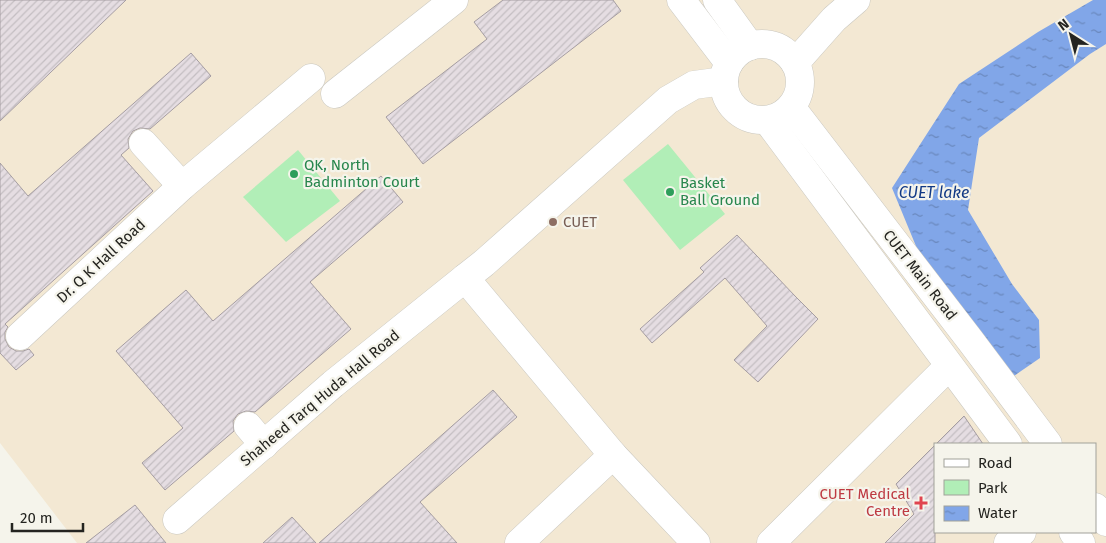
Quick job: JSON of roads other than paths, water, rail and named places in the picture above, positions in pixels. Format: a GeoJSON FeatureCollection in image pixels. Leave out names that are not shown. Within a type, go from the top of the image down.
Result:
{"type":"FeatureCollection","features":[{"type":"Feature","properties":{"kind":"lane"},"geometry":{"type":"LineString","coordinates":[[335,94],[454,0]]}},
{"type":"Feature","properties":{"kind":"lane"},"geometry":{"type":"LineString","coordinates":[[681,0],[727,72],[728,99],[740,113],[748,118],[766,120],[780,116],[791,107],[797,97],[800,86],[800,74],[795,63],[787,53],[776,47],[763,44],[750,46],[738,53],[727,72]]}},
{"type":"Feature","properties":{"kind":"lane"},"geometry":{"type":"LineString","coordinates":[[717,0],[750,46]]}},
{"type":"Feature","properties":{"kind":"lane"},"geometry":{"type":"LineString","coordinates":[[795,63],[834,19],[856,0]]}},
{"type":"Feature","properties":{"kind":"lane","name":"Shaheed Tarq Huda Hall Road"},"geometry":{"type":"LineString","coordinates":[[177,520],[256,435],[333,384],[484,263],[668,100],[694,85],[727,72]]}},
{"type":"Feature","properties":{"kind":"lane","name":"Dr. Q K Hall Road"},"geometry":{"type":"LineString","coordinates":[[20,336],[182,186],[311,78]]}},
{"type":"Feature","properties":{"kind":"lane","name":"CUET Main Road"},"geometry":{"type":"LineString","coordinates":[[791,107],[1047,443]]}},
{"type":"Feature","properties":{"kind":"lane","name":"CUET Main Road"},"geometry":{"type":"LineString","coordinates":[[766,120],[1007,443]]}},
{"type":"Feature","properties":{"kind":"lane"},"geometry":{"type":"LineString","coordinates":[[143,143],[182,186]]}},
{"type":"Feature","properties":{"kind":"lane"},"geometry":{"type":"LineString","coordinates":[[465,278],[613,455],[696,543]]}},
{"type":"Feature","properties":{"kind":"lane"},"geometry":{"type":"LineString","coordinates":[[771,543],[949,366]]}},
{"type":"Feature","properties":{"kind":"lane"},"geometry":{"type":"LineString","coordinates":[[520,543],[613,455]]}},
{"type":"Feature","properties":{"kind":"lane"},"geometry":{"type":"LineString","coordinates":[[1096,508],[1106,522]]}},
{"type":"Feature","properties":{"kind":"lane"},"geometry":{"type":"LineString","coordinates":[[1008,543],[1021,533]]}},
{"type":"Feature","properties":{"kind":"water","name":"CUET lake"},"geometry":{"type":"Polygon","coordinates":[[[1093,0],[1106,0],[1106,44],[979,138],[968,210],[1012,284],[1039,320],[1040,358],[1014,376],[918,251],[892,188],[959,84],[1038,32],[1093,0]]]}},
{"type":"Feature","properties":{"kind":"place","name":"QK, North Badminton Court"},"geometry":{"type":"Point","coordinates":[294,174]}},
{"type":"Feature","properties":{"kind":"place","name":"Basket Ball Ground"},"geometry":{"type":"Point","coordinates":[670,192]}},
{"type":"Feature","properties":{"kind":"place","name":"CUET"},"geometry":{"type":"Point","coordinates":[553,222]}},
{"type":"Feature","properties":{"kind":"place","name":"CUET Medical Centre"},"geometry":{"type":"Point","coordinates":[921,503]}}]}
